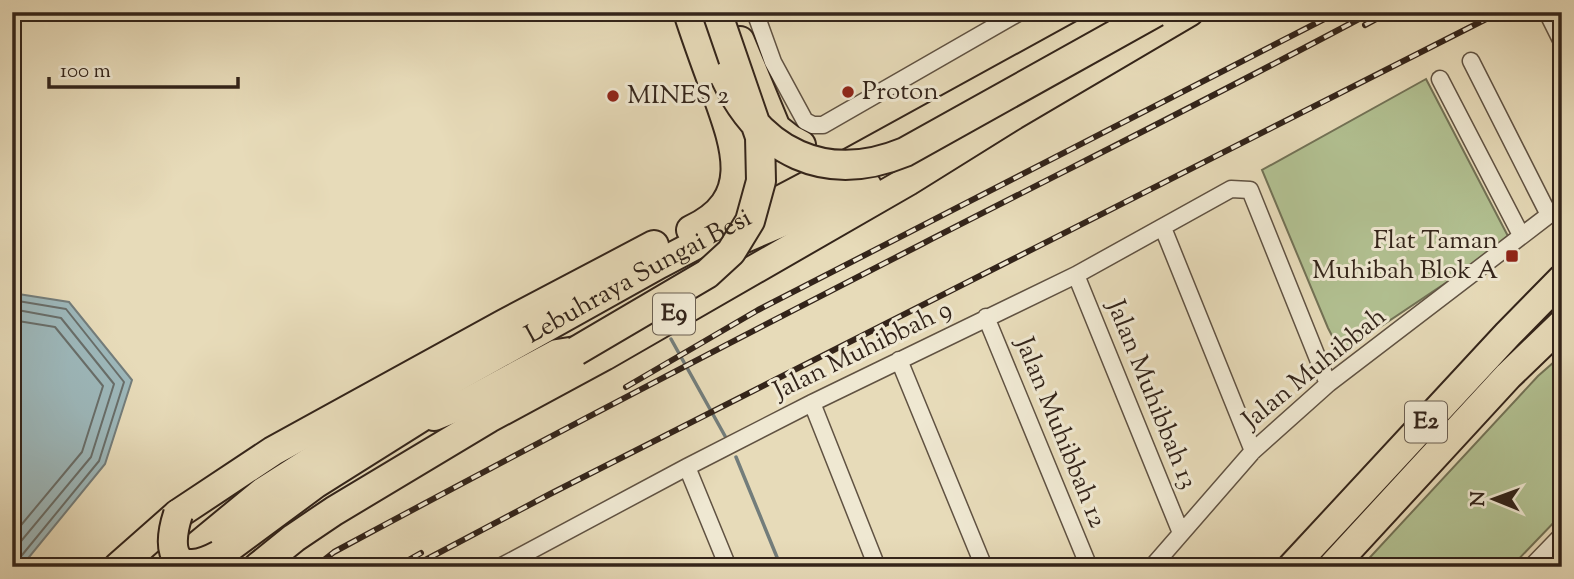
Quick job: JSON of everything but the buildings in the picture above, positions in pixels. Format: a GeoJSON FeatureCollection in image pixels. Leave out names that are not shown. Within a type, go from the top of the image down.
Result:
{"type":"FeatureCollection","features":[{"type":"Feature","properties":{"kind":"highway"},"geometry":{"type":"LineString","coordinates":[[657,244],[669,232],[706,208],[717,191],[722,169],[717,136],[675,12]]}},
{"type":"Feature","properties":{"kind":"highway"},"geometry":{"type":"LineString","coordinates":[[118,567],[167,522],[273,451],[504,324],[657,244],[710,220],[731,194],[736,171],[735,148],[688,12]]}},
{"type":"Feature","properties":{"kind":"highway"},"geometry":{"type":"LineString","coordinates":[[702,12],[733,95],[753,124],[782,147],[800,156],[830,164],[849,165],[877,162],[905,152],[1156,12]]}},
{"type":"Feature","properties":{"kind":"highway"},"geometry":{"type":"LineString","coordinates":[[334,512],[356,483],[371,472],[707,274],[731,252],[750,221],[761,181],[760,137],[717,12]]}},
{"type":"Feature","properties":{"kind":"highway"},"geometry":{"type":"LineString","coordinates":[[730,12],[767,108],[776,128],[782,134],[811,149],[833,152],[904,133]]}},
{"type":"Feature","properties":{"kind":"highway","name":"Lebuhraya Sungai Besi"},"geometry":{"type":"LineString","coordinates":[[172,567],[263,492],[306,463],[537,331],[1124,12]]}},
{"type":"Feature","properties":{"kind":"highway","name":"Lebuhraya Sungai Besi"},"geometry":{"type":"LineString","coordinates":[[258,567],[294,538],[334,512],[489,418],[604,356],[908,181],[1189,12]]}},
{"type":"Feature","properties":{"kind":"highway"},"geometry":{"type":"LineString","coordinates":[[167,522],[173,552],[183,562],[194,565],[217,561],[315,484],[443,403],[518,360],[743,238],[890,175],[978,124],[1014,115]]}},
{"type":"Feature","properties":{"kind":"highway","name":"E2"},"geometry":{"type":"LineString","coordinates":[[1292,567],[1562,279]]}},
{"type":"Feature","properties":{"kind":"highway","name":"E2"},"geometry":{"type":"LineString","coordinates":[[1332,567],[1508,376],[1562,324]]}},
{"type":"Feature","properties":{"kind":"highway"},"geometry":{"type":"LineString","coordinates":[[444,359],[457,358],[502,339],[537,331]]}},
{"type":"Feature","properties":{"kind":"highway"},"geometry":{"type":"LineString","coordinates":[[421,419],[436,416],[557,354],[576,351]]}},
{"type":"Feature","properties":{"kind":"highway"},"geometry":{"type":"LineString","coordinates":[[154,567],[167,522]]}},
{"type":"Feature","properties":{"kind":"street"},"geometry":{"type":"LineString","coordinates":[[755,12],[773,62],[805,121],[813,125],[823,125],[1020,12]]}},
{"type":"Feature","properties":{"kind":"street"},"geometry":{"type":"LineString","coordinates":[[1550,18],[1562,42]]}},
{"type":"Feature","properties":{"kind":"street"},"geometry":{"type":"LineString","coordinates":[[1471,61],[1555,210]]}},
{"type":"Feature","properties":{"kind":"street"},"geometry":{"type":"LineString","coordinates":[[1440,79],[1521,235]]}},
{"type":"Feature","properties":{"kind":"street","name":"Jalan Muhibbah 9"},"geometry":{"type":"LineString","coordinates":[[500,567],[812,403],[1076,275],[1231,188],[1250,190],[1328,384]]}},
{"type":"Feature","properties":{"kind":"street","name":"Jalan Muhibbah"},"geometry":{"type":"LineString","coordinates":[[1152,567],[1254,451],[1328,384],[1555,210]]}},
{"type":"Feature","properties":{"kind":"street"},"geometry":{"type":"LineString","coordinates":[[1163,228],[1254,451]]}},
{"type":"Feature","properties":{"kind":"street","name":"Jalan Muhibbah 13"},"geometry":{"type":"LineString","coordinates":[[1076,275],[1181,533]]}},
{"type":"Feature","properties":{"kind":"street","name":"Jalan Muhibbah 12"},"geometry":{"type":"LineString","coordinates":[[986,317],[1089,567]]}},
{"type":"Feature","properties":{"kind":"street"},"geometry":{"type":"LineString","coordinates":[[900,360],[984,567]]}},
{"type":"Feature","properties":{"kind":"street"},"geometry":{"type":"LineString","coordinates":[[812,403],[877,567]]}},
{"type":"Feature","properties":{"kind":"street"},"geometry":{"type":"LineString","coordinates":[[687,467],[728,567]]}},
{"type":"Feature","properties":{"kind":"street"},"geometry":{"type":"LineString","coordinates":[[1531,567],[1562,534]]}},
{"type":"Feature","properties":{"kind":"green space"},"geometry":{"type":"Polygon","coordinates":[[[1426,79],[1510,240],[1341,353],[1262,170],[1426,79]]]}},
{"type":"Feature","properties":{"kind":"green space"},"geometry":{"type":"Polygon","coordinates":[[[1562,355],[1562,480],[1555,488],[1562,514],[1511,567],[1361,567],[1538,376],[1562,355]]]}},
{"type":"Feature","properties":{"kind":"water"},"geometry":{"type":"Polygon","coordinates":[[[12,293],[69,302],[132,380],[105,464],[21,567],[12,567],[12,293]]]}},
{"type":"Feature","properties":{"kind":"waterway"},"geometry":{"type":"LineString","coordinates":[[671,339],[725,436]]}},
{"type":"Feature","properties":{"kind":"waterway"},"geometry":{"type":"LineString","coordinates":[[736,457],[781,567]]}},
{"type":"Feature","properties":{"kind":"railway"},"geometry":{"type":"LineString","coordinates":[[626,387],[758,310],[1338,12]]}},
{"type":"Feature","properties":{"kind":"railway"},"geometry":{"type":"LineString","coordinates":[[315,567],[334,552],[554,435],[1372,12]]}},
{"type":"Feature","properties":{"kind":"railway"},"geometry":{"type":"LineString","coordinates":[[1365,25],[1389,12]]}},
{"type":"Feature","properties":{"kind":"railway"},"geometry":{"type":"LineString","coordinates":[[412,567],[550,494],[1500,12]]}},
{"type":"Feature","properties":{"kind":"railway"},"geometry":{"type":"LineString","coordinates":[[396,567],[421,553]]}},
{"type":"Feature","properties":{"kind":"place","name":"Proton"},"geometry":{"type":"Point","coordinates":[848,92]}},
{"type":"Feature","properties":{"kind":"place","name":"MINES 2"},"geometry":{"type":"Point","coordinates":[613,96]}},
{"type":"Feature","properties":{"kind":"place","name":"Flat Taman Muhibah Blok A"},"geometry":{"type":"Point","coordinates":[1512,256]}}]}
